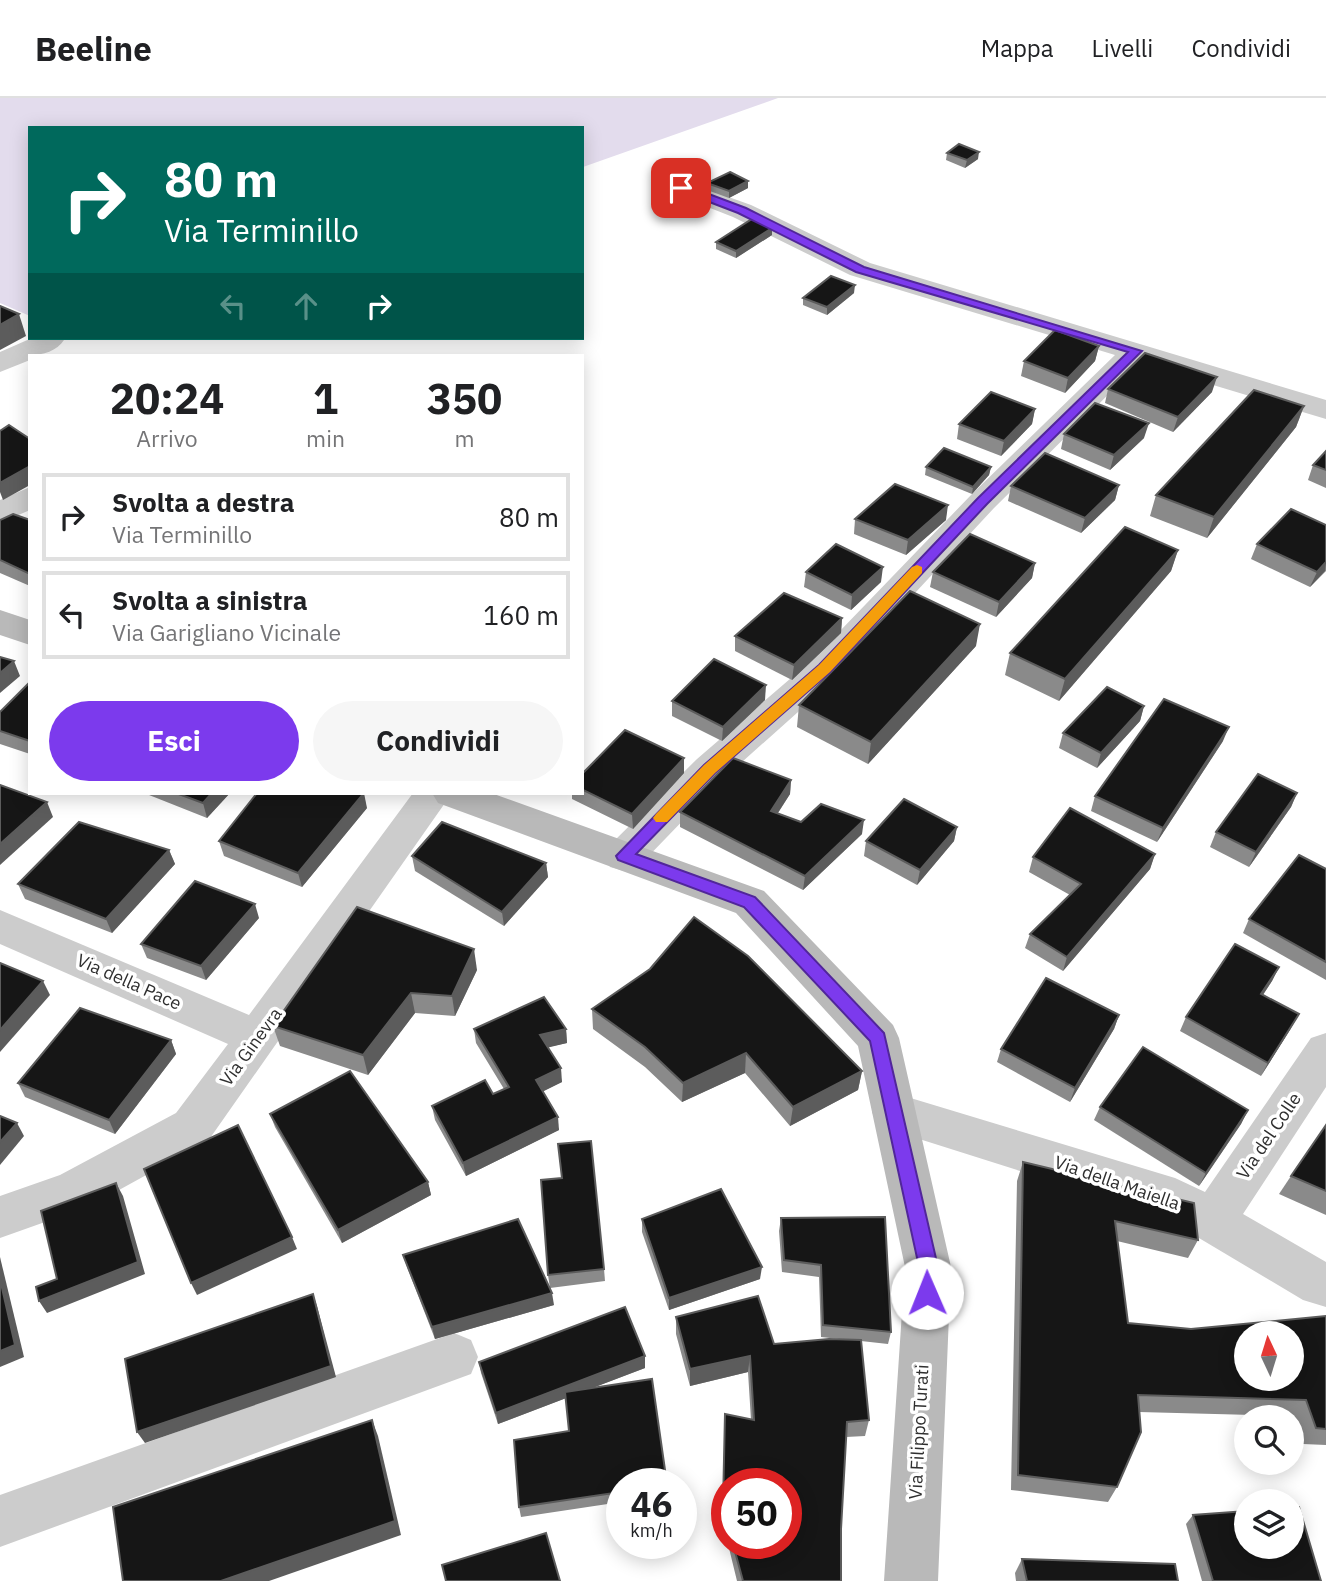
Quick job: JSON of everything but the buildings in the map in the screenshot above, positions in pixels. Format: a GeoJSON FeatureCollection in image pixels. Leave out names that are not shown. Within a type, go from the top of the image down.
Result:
{"type":"FeatureCollection","features":[{"type":"Feature","properties":{"kind":"main road"},"geometry":{"type":"LineString","coordinates":[[0,622],[28,632]]}},
{"type":"Feature","properties":{"kind":"main road","name":"Via Filippo Turati"},"geometry":{"type":"LineString","coordinates":[[456,795],[750,902],[878,1038],[928,1267],[911,1581]]}},
{"type":"Feature","properties":{"kind":"street"},"geometry":{"type":"LineString","coordinates":[[681,188],[742,211],[860,269],[1326,410]]}},
{"type":"Feature","properties":{"kind":"street"},"geometry":{"type":"LineString","coordinates":[[0,362],[50,340]]}},
{"type":"Feature","properties":{"kind":"street"},"geometry":{"type":"LineString","coordinates":[[624,856],[710,769],[824,669],[983,501],[1136,351]]}},
{"type":"Feature","properties":{"kind":"street"},"geometry":{"type":"LineString","coordinates":[[0,513],[28,498]]}},
{"type":"Feature","properties":{"kind":"street","name":"Via Ginevra"},"geometry":{"type":"LineString","coordinates":[[0,1217],[74,1191],[192,1127],[432,795]]}},
{"type":"Feature","properties":{"kind":"street","name":"Via della Pace"},"geometry":{"type":"LineString","coordinates":[[0,926],[258,1038]]}},
{"type":"Feature","properties":{"kind":"street","name":"Via del Colle"},"geometry":{"type":"LineString","coordinates":[[1212,1221],[1326,1051]]}},
{"type":"Feature","properties":{"kind":"street","name":"Via della Maiella"},"geometry":{"type":"LineString","coordinates":[[894,1112],[1175,1199],[1320,1284],[1326,1285]]}},
{"type":"Feature","properties":{"kind":"street"},"geometry":{"type":"LineString","coordinates":[[0,1521],[454,1357]]}},
{"type":"Feature","properties":{"kind":"shaded area"},"geometry":{"type":"Polygon","coordinates":[[[0,98],[778,98],[584,167],[584,126],[28,126],[28,315],[0,303],[0,98]]]}},
{"type":"Feature","properties":{"kind":"slow traffic"},"geometry":{"type":"LineString","coordinates":[[661,818],[710,769],[824,669],[917,570]]}},
{"type":"Feature","properties":{"kind":"route"},"geometry":{"type":"LineString","coordinates":[[681,188],[742,211],[860,269],[1136,351],[983,501],[824,669],[710,769],[624,856],[750,902],[878,1038],[928,1267],[927,1293]]}}]}
